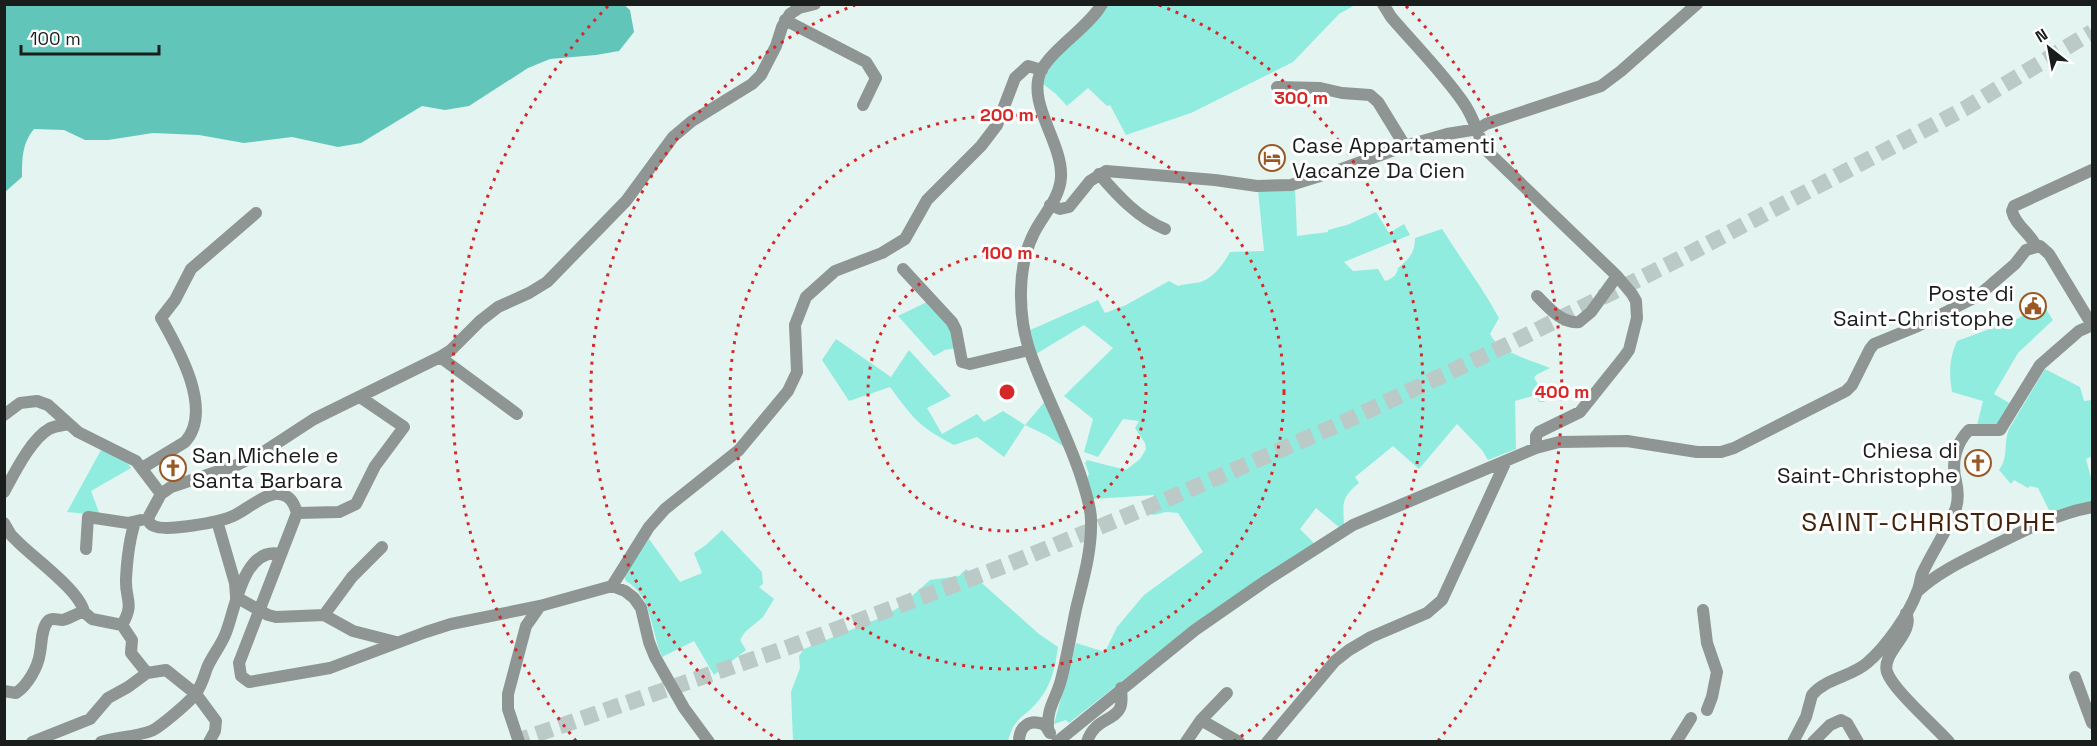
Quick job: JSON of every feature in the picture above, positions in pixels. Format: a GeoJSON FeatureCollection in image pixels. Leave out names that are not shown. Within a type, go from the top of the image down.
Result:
{"type":"FeatureCollection","features":[{"type":"Feature","properties":{"kind":"street"},"geometry":{"type":"LineString","coordinates":[[86,549],[88,517],[128,523],[148,519],[161,494],[171,487],[265,451],[314,419],[440,357],[451,350],[480,321],[498,307],[530,293],[547,282],[626,201],[673,137],[692,121],[752,84],[762,75],[785,20],[794,10],[815,4]]}},
{"type":"Feature","properties":{"kind":"street"},"geometry":{"type":"LineString","coordinates":[[1051,736],[1047,717],[1052,699],[1060,684],[1087,571],[1092,533],[1091,516],[1073,453],[1029,350],[1022,305],[1023,278],[1029,243],[1060,187],[1060,159],[1040,102],[1038,88],[1042,70],[1102,4]]}},
{"type":"Feature","properties":{"kind":"street"},"geometry":{"type":"LineString","coordinates":[[1383,4],[1391,17],[1463,102],[1478,129],[1485,148],[1617,276],[1632,294],[1638,309],[1629,350],[1595,396],[1580,412],[1539,432],[1536,436],[1536,447]]}},
{"type":"Feature","properties":{"kind":"street"},"geometry":{"type":"LineString","coordinates":[[1050,205],[1060,209],[1069,207],[1090,181],[1099,174],[1115,171],[1273,186],[1291,185],[1405,146],[1447,134],[1478,129],[1486,124],[1601,86],[1696,4]]}},
{"type":"Feature","properties":{"kind":"street"},"geometry":{"type":"LineString","coordinates":[[785,20],[867,62],[876,78],[863,105]]}},
{"type":"Feature","properties":{"kind":"street"},"geometry":{"type":"LineString","coordinates":[[612,586],[649,527],[665,509],[740,450],[788,392],[797,372],[795,325],[806,297],[835,271],[882,253],[904,239],[927,200],[981,146],[997,125],[1015,78],[1029,66],[1042,70]]}},
{"type":"Feature","properties":{"kind":"street"},"geometry":{"type":"LineString","coordinates":[[1277,87],[1320,88],[1342,93],[1370,95],[1378,102],[1405,146]]}},
{"type":"Feature","properties":{"kind":"street"},"geometry":{"type":"LineString","coordinates":[[2036,246],[2014,218],[2012,211],[2014,206],[2092,170]]}},
{"type":"Feature","properties":{"kind":"street"},"geometry":{"type":"LineString","coordinates":[[1099,174],[1139,215],[1148,222],[1165,229]]}},
{"type":"Feature","properties":{"kind":"street"},"geometry":{"type":"LineString","coordinates":[[142,468],[185,442],[189,437],[194,420],[194,385],[161,318],[175,300],[191,269],[255,213]]}},
{"type":"Feature","properties":{"kind":"street"},"geometry":{"type":"LineString","coordinates":[[1051,736],[1073,728],[1195,630],[1266,580],[1353,525],[1536,447],[1559,442],[1627,441],[1710,453],[1734,448],[1846,391],[1852,385],[1874,344],[1918,326],[1978,296],[2015,264],[2026,250],[2040,246],[2049,254],[2092,322],[2040,365],[2000,430],[1969,430],[1961,439],[1956,452],[1955,480],[1959,489],[1956,507],[1921,576],[1917,592],[1906,613],[1887,642],[1865,665],[1824,685],[1812,695],[1806,717],[1793,741]]}},
{"type":"Feature","properties":{"kind":"street"},"geometry":{"type":"LineString","coordinates":[[903,269],[952,322],[956,330],[962,362],[970,364],[1029,350]]}},
{"type":"Feature","properties":{"kind":"street"},"geometry":{"type":"LineString","coordinates":[[1537,296],[1550,310],[1568,322],[1579,322],[1591,312],[1617,276]]}},
{"type":"Feature","properties":{"kind":"street"},"geometry":{"type":"LineString","coordinates":[[440,357],[517,414]]}},
{"type":"Feature","properties":{"kind":"street"},"geometry":{"type":"LineString","coordinates":[[297,513],[339,512],[356,504],[375,466],[404,427],[360,397]]}},
{"type":"Feature","properties":{"kind":"street"},"geometry":{"type":"LineString","coordinates":[[4,415],[20,403],[37,401],[48,405],[78,432],[130,457],[142,468],[161,494]]}},
{"type":"Feature","properties":{"kind":"street"},"geometry":{"type":"LineString","coordinates":[[4,492],[38,439],[48,429],[67,424]]}},
{"type":"Feature","properties":{"kind":"street"},"geometry":{"type":"LineString","coordinates":[[1267,741],[1335,661],[1360,643],[1426,613],[1442,600],[1506,461]]}},
{"type":"Feature","properties":{"kind":"street"},"geometry":{"type":"LineString","coordinates":[[148,519],[155,527],[172,528],[232,517],[274,494],[288,496],[292,501],[297,513],[238,667],[241,676],[249,682],[330,668],[396,642],[451,624],[540,606],[612,586],[625,591],[641,608],[655,657],[684,708],[709,741]]}},
{"type":"Feature","properties":{"kind":"street"},"geometry":{"type":"LineString","coordinates":[[1917,592],[1929,581],[1962,562],[2045,520],[2092,507]]}},
{"type":"Feature","properties":{"kind":"street"},"geometry":{"type":"LineString","coordinates":[[217,521],[235,583],[236,597]]}},
{"type":"Feature","properties":{"kind":"street"},"geometry":{"type":"LineString","coordinates":[[122,625],[130,607],[126,582],[129,546],[135,522]]}},
{"type":"Feature","properties":{"kind":"street"},"geometry":{"type":"LineString","coordinates":[[4,523],[18,542],[75,594],[83,605],[84,612],[92,619],[122,625],[132,640],[131,653],[147,673]]}},
{"type":"Feature","properties":{"kind":"street"},"geometry":{"type":"LineString","coordinates":[[324,615],[352,577],[382,547]]}},
{"type":"Feature","properties":{"kind":"street"},"geometry":{"type":"LineString","coordinates":[[101,741],[150,732],[196,694],[209,664],[225,637],[243,580],[256,562],[269,555],[280,554]]}},
{"type":"Feature","properties":{"kind":"street"},"geometry":{"type":"LineString","coordinates":[[236,597],[268,615],[276,617],[324,615],[353,631],[396,642]]}},
{"type":"Feature","properties":{"kind":"street"},"geometry":{"type":"LineString","coordinates":[[519,741],[508,710],[508,694],[526,626],[540,606]]}},
{"type":"Feature","properties":{"kind":"street"},"geometry":{"type":"LineString","coordinates":[[1703,610],[1707,644],[1717,672],[1707,710]]}},
{"type":"Feature","properties":{"kind":"street"},"geometry":{"type":"LineString","coordinates":[[4,692],[16,693],[21,690],[35,669],[42,636],[48,621],[62,620],[84,612]]}},
{"type":"Feature","properties":{"kind":"street"},"geometry":{"type":"LineString","coordinates":[[1906,613],[1910,619],[1891,655],[1887,671],[1901,693],[1933,723],[1948,741]]}},
{"type":"Feature","properties":{"kind":"street"},"geometry":{"type":"LineString","coordinates":[[32,741],[90,719],[108,698],[147,673],[166,670],[196,694],[216,721],[215,731],[209,741]]}},
{"type":"Feature","properties":{"kind":"street"},"geometry":{"type":"LineString","coordinates":[[2075,677],[2092,723]]}},
{"type":"Feature","properties":{"kind":"street"},"geometry":{"type":"LineString","coordinates":[[1087,741],[1097,724],[1119,710],[1121,688]]}},
{"type":"Feature","properties":{"kind":"street"},"geometry":{"type":"LineString","coordinates":[[1186,741],[1201,720],[1227,693]]}},
{"type":"Feature","properties":{"kind":"street"},"geometry":{"type":"LineString","coordinates":[[1019,741],[1020,730],[1052,699]]}},
{"type":"Feature","properties":{"kind":"street"},"geometry":{"type":"LineString","coordinates":[[1676,741],[1691,718]]}},
{"type":"Feature","properties":{"kind":"street"},"geometry":{"type":"LineString","coordinates":[[1201,720],[1239,741]]}},
{"type":"Feature","properties":{"kind":"street"},"geometry":{"type":"LineString","coordinates":[[1813,741],[1830,725],[1841,720],[1847,723],[1858,741]]}},
{"type":"Feature","properties":{"kind":"street"},"geometry":{"type":"LineString","coordinates":[[1030,722],[1040,722],[1051,736]]}},
{"type":"Feature","properties":{"kind":"green space"},"geometry":{"type":"Polygon","coordinates":[[[623,4],[630,10],[634,32],[619,51],[550,59],[528,68],[469,106],[445,110],[422,106],[361,143],[338,147],[292,137],[244,143],[199,135],[153,133],[108,140],[85,140],[64,130],[34,129],[25,146],[22,177],[5,192],[5,5],[623,4]]]}},
{"type":"Feature","properties":{"kind":"green space"},"geometry":{"type":"Polygon","coordinates":[[[1108,5],[1355,5],[1339,14],[1293,62],[1191,113],[1126,135],[1110,105],[1107,106],[1088,88],[1067,106],[1043,84],[1047,72],[1062,51],[1108,5]]]}},
{"type":"Feature","properties":{"kind":"green space"},"geometry":{"type":"Polygon","coordinates":[[[1295,187],[1297,236],[1328,232],[1328,230],[1347,225],[1376,212],[1389,233],[1404,224],[1410,235],[1344,262],[1353,271],[1378,269],[1385,281],[1397,273],[1398,268],[1411,255],[1415,238],[1442,229],[1499,318],[1490,334],[1494,341],[1508,351],[1550,368],[1534,378],[1545,402],[1539,402],[1536,395],[1515,401],[1516,449],[1488,460],[1482,450],[1457,424],[1419,469],[1393,446],[1355,477],[1359,483],[1344,501],[1344,525],[1340,528],[1316,508],[1300,529],[1315,544],[1178,637],[1069,723],[1066,720],[1054,724],[1076,643],[1105,652],[1117,627],[1144,595],[1203,552],[1178,513],[1166,512],[1154,515],[1148,513],[1154,495],[1093,499],[1087,478],[1089,474],[1085,463],[1087,460],[1126,470],[1140,459],[1146,449],[1145,443],[1135,428],[1139,421],[1123,419],[1098,457],[1084,452],[1093,419],[1064,396],[1113,348],[1084,325],[1036,354],[1028,331],[1098,300],[1105,313],[1126,305],[1169,281],[1178,286],[1198,283],[1215,273],[1230,252],[1264,251],[1258,190],[1295,187]]]}},
{"type":"Feature","properties":{"kind":"green space"},"geometry":{"type":"Polygon","coordinates":[[[929,301],[951,326],[957,348],[945,350],[934,356],[898,316],[929,301]]]}},
{"type":"Feature","properties":{"kind":"green space"},"geometry":{"type":"Polygon","coordinates":[[[2042,303],[2053,320],[2018,353],[1994,394],[2011,404],[1997,427],[1977,425],[1983,401],[1952,392],[1950,366],[1957,341],[1987,330],[1999,322],[2003,328],[2042,303]]]}},
{"type":"Feature","properties":{"kind":"green space"},"geometry":{"type":"Polygon","coordinates":[[[836,339],[891,377],[909,350],[951,396],[927,408],[942,434],[977,414],[984,422],[1003,411],[1025,425],[1004,457],[977,437],[954,445],[932,433],[911,414],[890,387],[849,401],[822,360],[836,339]]]}},
{"type":"Feature","properties":{"kind":"green space"},"geometry":{"type":"Polygon","coordinates":[[[2045,369],[2080,387],[2084,401],[2092,400],[2092,456],[2086,459],[2092,482],[2092,503],[2051,514],[2038,488],[2030,486],[2028,488],[2014,480],[2011,484],[1999,470],[2004,460],[2009,429],[2045,369]]]}},
{"type":"Feature","properties":{"kind":"green space"},"geometry":{"type":"Polygon","coordinates":[[[1047,399],[1066,448],[1046,435],[1025,425],[1047,399]]]}},
{"type":"Feature","properties":{"kind":"green space"},"geometry":{"type":"Polygon","coordinates":[[[101,450],[126,461],[131,468],[91,491],[100,515],[67,512],[101,450]]]}},
{"type":"Feature","properties":{"kind":"green space"},"geometry":{"type":"Polygon","coordinates":[[[722,530],[762,572],[763,584],[759,587],[774,599],[763,617],[745,632],[740,640],[746,650],[714,675],[694,641],[662,657],[646,605],[624,576],[649,539],[680,582],[702,573],[694,553],[722,530]]]}},
{"type":"Feature","properties":{"kind":"green space"},"geometry":{"type":"Polygon","coordinates":[[[966,569],[1039,634],[1058,647],[1047,688],[1034,706],[1014,726],[1008,741],[793,741],[791,692],[800,668],[799,656],[804,649],[887,615],[930,580],[959,576],[966,569]]]}},
{"type":"Feature","properties":{"kind":"tunnel"},"geometry":{"type":"LineString","coordinates":[[514,742],[789,647],[1004,566],[1170,498],[1342,423],[1513,342],[1679,259],[1964,109],[2092,32]]}},
{"type":"Feature","properties":{"kind":"place","name":"Case Appartamenti Vacanze Da Cien"},"geometry":{"type":"Point","coordinates":[1272,158]}},
{"type":"Feature","properties":{"kind":"place","name":"Poste di Saint-Christophe"},"geometry":{"type":"Point","coordinates":[2033,306]}},
{"type":"Feature","properties":{"kind":"place","name":"Chiesa di Saint-Christophe"},"geometry":{"type":"Point","coordinates":[1978,463]}},
{"type":"Feature","properties":{"kind":"place","name":"San Michele e Santa Barbara"},"geometry":{"type":"Point","coordinates":[173,468]}},
{"type":"Feature","properties":{"kind":"district","name":"SAINT-CHRISTOPHE"},"geometry":{"type":"Point","coordinates":[1929,522]}}]}
